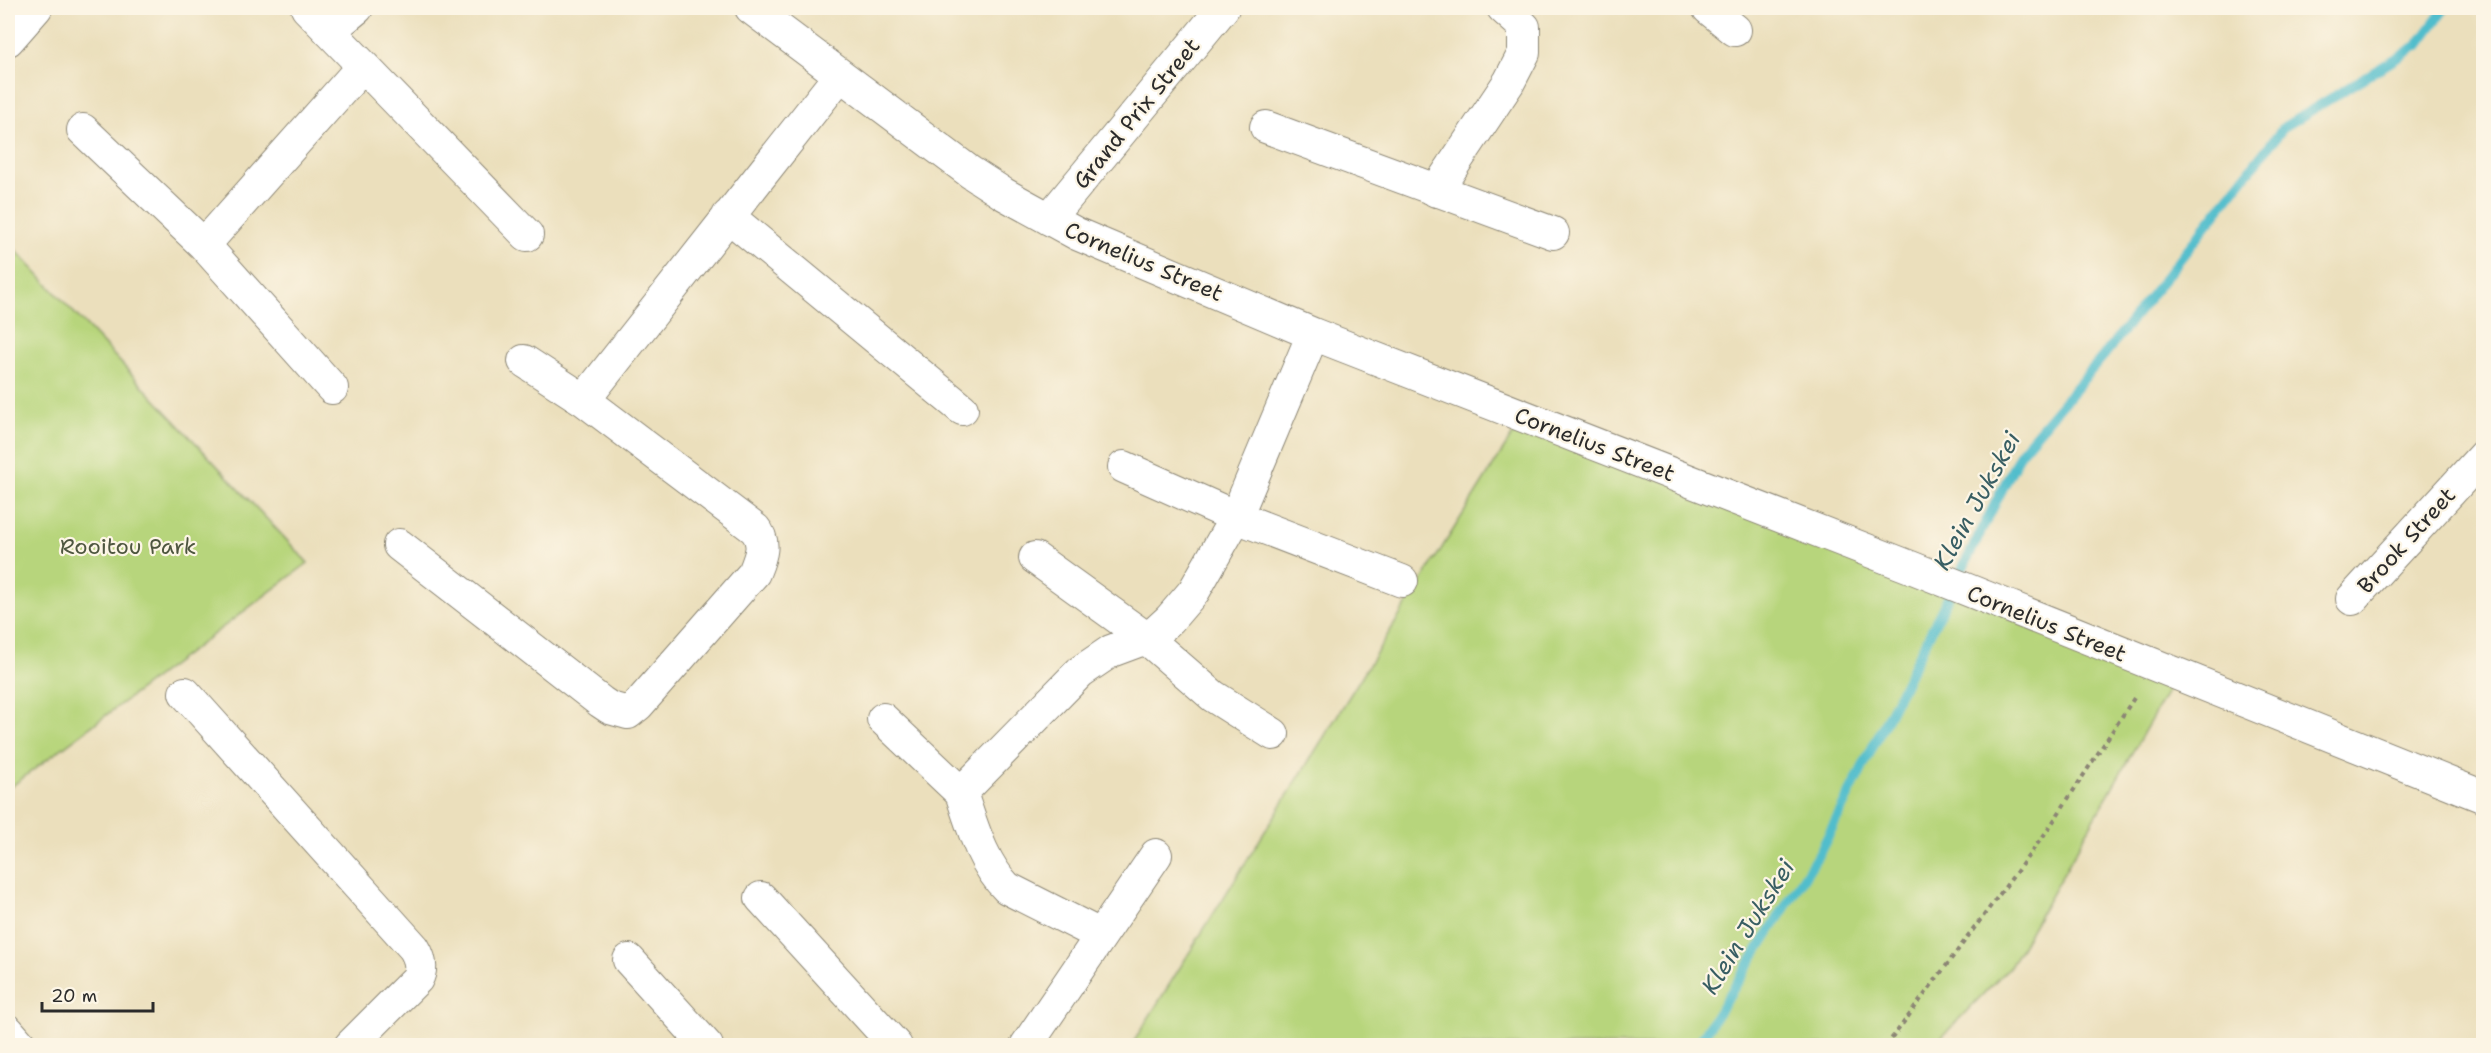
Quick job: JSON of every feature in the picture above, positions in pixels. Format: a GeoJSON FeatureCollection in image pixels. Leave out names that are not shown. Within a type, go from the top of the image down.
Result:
{"type":"FeatureCollection","features":[{"type":"Feature","properties":{"kind":"street"},"geometry":{"type":"LineString","coordinates":[[8,40],[36,8]]}},
{"type":"Feature","properties":{"kind":"street"},"geometry":{"type":"LineString","coordinates":[[307,8],[527,235]]}},
{"type":"Feature","properties":{"kind":"street"},"geometry":{"type":"LineString","coordinates":[[328,31],[357,8]]}},
{"type":"Feature","properties":{"kind":"street","name":"Cornelius Street"},"geometry":{"type":"LineString","coordinates":[[751,8],[970,172],[1049,219],[1313,334],[1912,568],[2484,797]]}},
{"type":"Feature","properties":{"kind":"street","name":"Grand Prix Street"},"geometry":{"type":"LineString","coordinates":[[1049,219],[1223,8]]}},
{"type":"Feature","properties":{"kind":"street"},"geometry":{"type":"LineString","coordinates":[[1436,191],[1509,82],[1524,53],[1524,27],[1503,8]]}},
{"type":"Feature","properties":{"kind":"street"},"geometry":{"type":"LineString","coordinates":[[1708,8],[1735,30]]}},
{"type":"Feature","properties":{"kind":"street"},"geometry":{"type":"LineString","coordinates":[[204,245],[363,66]]}},
{"type":"Feature","properties":{"kind":"street"},"geometry":{"type":"LineString","coordinates":[[584,400],[840,75]]}},
{"type":"Feature","properties":{"kind":"street"},"geometry":{"type":"LineString","coordinates":[[1266,128],[1553,233]]}},
{"type":"Feature","properties":{"kind":"street"},"geometry":{"type":"LineString","coordinates":[[83,130],[204,245],[332,388]]}},
{"type":"Feature","properties":{"kind":"street"},"geometry":{"type":"LineString","coordinates":[[728,216],[962,409]]}},
{"type":"Feature","properties":{"kind":"street"},"geometry":{"type":"LineString","coordinates":[[961,793],[1080,672],[1111,651],[1146,638],[1170,619],[1194,591],[1236,518],[1313,334]]}},
{"type":"Feature","properties":{"kind":"street"},"geometry":{"type":"LineString","coordinates":[[399,545],[610,708],[628,713],[754,573],[760,557],[762,541],[755,529],[584,400],[524,361]]}},
{"type":"Feature","properties":{"kind":"street","name":"Brook Street"},"geometry":{"type":"LineString","coordinates":[[2352,599],[2484,455]]}},
{"type":"Feature","properties":{"kind":"street"},"geometry":{"type":"LineString","coordinates":[[1124,467],[1236,518],[1402,581]]}},
{"type":"Feature","properties":{"kind":"street"},"geometry":{"type":"LineString","coordinates":[[1035,558],[1146,638],[1179,669],[1213,696],[1273,734]]}},
{"type":"Feature","properties":{"kind":"street"},"geometry":{"type":"LineString","coordinates":[[185,693],[414,948],[420,958],[420,974],[417,979],[350,1046]]}},
{"type":"Feature","properties":{"kind":"street"},"geometry":{"type":"LineString","coordinates":[[883,719],[961,793],[975,833],[992,868],[1007,888],[1100,935]]}},
{"type":"Feature","properties":{"kind":"street"},"geometry":{"type":"LineString","coordinates":[[1026,1046],[1156,855]]}},
{"type":"Feature","properties":{"kind":"street"},"geometry":{"type":"LineString","coordinates":[[761,898],[896,1046]]}},
{"type":"Feature","properties":{"kind":"street"},"geometry":{"type":"LineString","coordinates":[[629,960],[707,1046]]}},
{"type":"Feature","properties":{"kind":"street"},"geometry":{"type":"LineString","coordinates":[[8,1031],[21,1046]]}},
{"type":"Feature","properties":{"kind":"path"},"geometry":{"type":"LineString","coordinates":[[1886,1046],[2047,831],[2155,667]]}},
{"type":"Feature","properties":{"kind":"green space","name":"Rooitou Park"},"geometry":{"type":"Polygon","coordinates":[[[8,242],[308,563],[8,789],[8,242]]]}},
{"type":"Feature","properties":{"kind":"green space"},"geometry":{"type":"Polygon","coordinates":[[[1523,418],[2177,674],[2011,965],[1936,1043],[1938,1045],[1131,1046],[1523,418]]]}},
{"type":"Feature","properties":{"kind":"waterway","name":"Klein Jukskei"},"geometry":{"type":"LineString","coordinates":[[1697,1046],[1820,852],[2021,452],[2105,354],[2284,127],[2418,45],[2445,8]]}}]}
